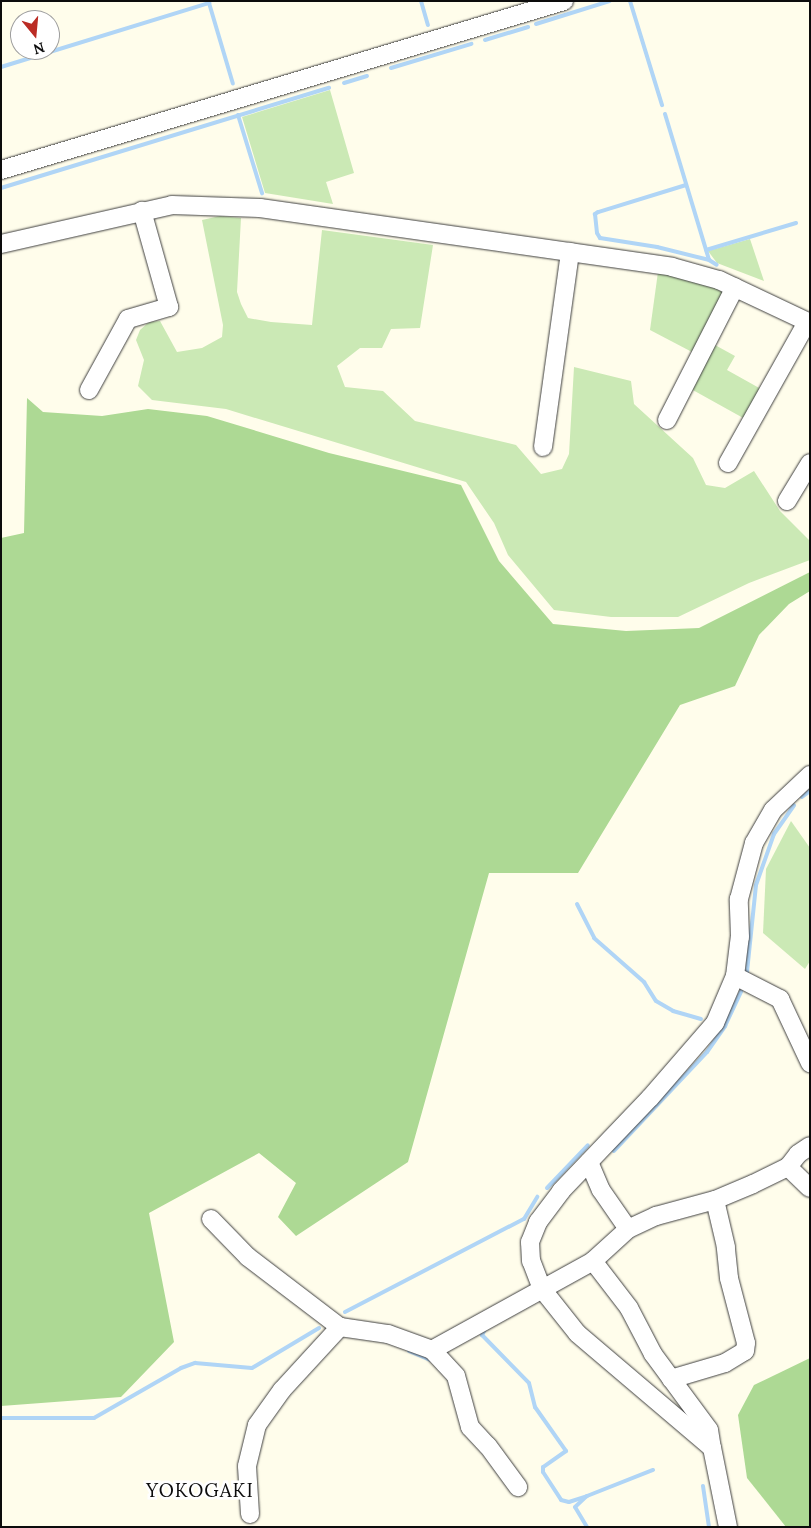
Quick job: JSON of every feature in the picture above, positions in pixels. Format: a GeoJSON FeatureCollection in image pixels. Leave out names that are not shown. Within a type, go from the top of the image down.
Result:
{"type":"FeatureCollection","features":[{"type":"Feature","properties":{"kind":"street"},"geometry":{"type":"LineString","coordinates":[[1,170],[564,1]]}},
{"type":"Feature","properties":{"kind":"street"},"geometry":{"type":"LineString","coordinates":[[1,244],[142,211],[194,204],[260,208],[570,252],[697,273],[735,288],[808,322],[728,463]]}},
{"type":"Feature","properties":{"kind":"street"},"geometry":{"type":"LineString","coordinates":[[89,390],[128,319],[169,307],[142,211]]}},
{"type":"Feature","properties":{"kind":"street"},"geometry":{"type":"LineString","coordinates":[[543,447],[570,252]]}},
{"type":"Feature","properties":{"kind":"street"},"geometry":{"type":"LineString","coordinates":[[667,420],[735,288]]}},
{"type":"Feature","properties":{"kind":"street"},"geometry":{"type":"LineString","coordinates":[[787,501],[810,463]]}},
{"type":"Feature","properties":{"kind":"street"},"geometry":{"type":"LineString","coordinates":[[712,1448],[577,1333],[542,1289],[531,1261],[530,1242],[538,1222],[553,1201],[715,1023],[735,976],[740,937],[739,899],[754,842],[773,810],[810,775]]}},
{"type":"Feature","properties":{"kind":"street"},"geometry":{"type":"LineString","coordinates":[[735,976],[780,999],[810,1063]]}},
{"type":"Feature","properties":{"kind":"street"},"geometry":{"type":"LineString","coordinates":[[432,1350],[593,1261],[628,1229],[656,1216],[714,1200],[788,1167],[798,1154],[810,1146]]}},
{"type":"Feature","properties":{"kind":"street"},"geometry":{"type":"LineString","coordinates":[[589,1162],[601,1190],[628,1229]]}},
{"type":"Feature","properties":{"kind":"street"},"geometry":{"type":"LineString","coordinates":[[788,1167],[810,1188]]}},
{"type":"Feature","properties":{"kind":"street"},"geometry":{"type":"LineString","coordinates":[[671,1379],[725,1363],[745,1351],[746,1343],[729,1278],[726,1247],[714,1200]]}},
{"type":"Feature","properties":{"kind":"street"},"geometry":{"type":"LineString","coordinates":[[211,1219],[248,1257],[340,1327],[388,1334],[432,1350],[456,1376],[470,1427],[488,1446],[518,1487]]}},
{"type":"Feature","properties":{"kind":"street"},"geometry":{"type":"LineString","coordinates":[[593,1261],[629,1308],[671,1379],[709,1430],[728,1527]]}},
{"type":"Feature","properties":{"kind":"street"},"geometry":{"type":"LineString","coordinates":[[250,1514],[247,1466],[257,1425],[282,1390],[340,1327]]}},
{"type":"Feature","properties":{"kind":"green space"},"geometry":{"type":"Polygon","coordinates":[[[330,90],[354,173],[326,182],[333,204],[265,193],[242,117],[330,90]]]}},
{"type":"Feature","properties":{"kind":"green space"},"geometry":{"type":"Polygon","coordinates":[[[220,216],[241,218],[237,292],[241,304],[248,318],[271,322],[312,325],[322,230],[433,245],[420,328],[391,329],[382,348],[360,348],[337,366],[345,387],[383,391],[415,421],[516,445],[541,474],[562,469],[569,454],[574,367],[631,381],[634,404],[693,458],[706,485],[725,488],[754,471],[780,511],[810,541],[810,560],[749,583],[678,617],[611,617],[554,610],[508,555],[494,523],[466,482],[226,409],[152,400],[138,386],[144,360],[136,340],[140,330],[149,322],[160,321],[177,352],[202,348],[222,337],[223,325],[202,220],[220,216]]]}},
{"type":"Feature","properties":{"kind":"green space"},"geometry":{"type":"Polygon","coordinates":[[[750,239],[764,281],[717,263],[708,251],[750,239]]]}},
{"type":"Feature","properties":{"kind":"green space"},"geometry":{"type":"Polygon","coordinates":[[[658,272],[701,281],[727,291],[692,352],[650,330],[658,272]]]}},
{"type":"Feature","properties":{"kind":"green space"},"geometry":{"type":"Polygon","coordinates":[[[715,345],[735,356],[727,370],[761,389],[745,419],[691,389],[715,345]]]}},
{"type":"Feature","properties":{"kind":"green space"},"geometry":{"type":"Polygon","coordinates":[[[27,398],[43,412],[102,416],[148,409],[207,416],[329,453],[461,485],[499,561],[553,624],[626,631],[699,628],[810,572],[810,591],[789,604],[759,635],[735,686],[680,705],[578,873],[489,873],[408,1162],[296,1236],[278,1217],[296,1183],[259,1153],[149,1213],[174,1342],[121,1397],[1,1406],[1,538],[24,533],[27,398]]]}},
{"type":"Feature","properties":{"kind":"green space"},"geometry":{"type":"Polygon","coordinates":[[[791,821],[810,848],[810,961],[805,969],[763,933],[766,869],[791,821]]]}},
{"type":"Feature","properties":{"kind":"green space"},"geometry":{"type":"Polygon","coordinates":[[[810,1358],[810,1527],[786,1527],[747,1478],[738,1415],[754,1385],[810,1358]]]}},
{"type":"Feature","properties":{"kind":"waterway"},"geometry":{"type":"LineString","coordinates":[[421,1],[428,25]]}},
{"type":"Feature","properties":{"kind":"waterway"},"geometry":{"type":"LineString","coordinates":[[536,24],[610,1]]}},
{"type":"Feature","properties":{"kind":"waterway"},"geometry":{"type":"LineString","coordinates":[[630,1],[662,105]]}},
{"type":"Feature","properties":{"kind":"waterway"},"geometry":{"type":"LineString","coordinates":[[1,67],[209,3],[233,84]]}},
{"type":"Feature","properties":{"kind":"waterway"},"geometry":{"type":"LineString","coordinates":[[485,40],[528,27]]}},
{"type":"Feature","properties":{"kind":"waterway"},"geometry":{"type":"LineString","coordinates":[[391,68],[471,44]]}},
{"type":"Feature","properties":{"kind":"waterway"},"geometry":{"type":"LineString","coordinates":[[344,83],[367,76]]}},
{"type":"Feature","properties":{"kind":"waterway"},"geometry":{"type":"LineString","coordinates":[[1,188],[329,88]]}},
{"type":"Feature","properties":{"kind":"waterway"},"geometry":{"type":"LineString","coordinates":[[665,114],[709,260],[717,265]]}},
{"type":"Feature","properties":{"kind":"waterway"},"geometry":{"type":"LineString","coordinates":[[238,115],[262,193]]}},
{"type":"Feature","properties":{"kind":"waterway"},"geometry":{"type":"LineString","coordinates":[[686,185],[598,212],[595,214],[597,233],[600,238],[657,247],[709,260]]}},
{"type":"Feature","properties":{"kind":"waterway"},"geometry":{"type":"LineString","coordinates":[[706,250],[796,223]]}},
{"type":"Feature","properties":{"kind":"waterway"},"geometry":{"type":"LineString","coordinates":[[802,797],[810,791]]}},
{"type":"Feature","properties":{"kind":"waterway"},"geometry":{"type":"LineString","coordinates":[[747,972],[756,885],[774,834],[794,805]]}},
{"type":"Feature","properties":{"kind":"waterway"},"geometry":{"type":"LineString","coordinates":[[577,904],[594,938],[644,982],[656,1001],[673,1011],[701,1019]]}},
{"type":"Feature","properties":{"kind":"waterway"},"geometry":{"type":"LineString","coordinates":[[614,1151],[707,1052],[725,1026],[741,991]]}},
{"type":"Feature","properties":{"kind":"waterway"},"geometry":{"type":"LineString","coordinates":[[547,1188],[588,1145]]}},
{"type":"Feature","properties":{"kind":"waterway"},"geometry":{"type":"LineString","coordinates":[[345,1312],[524,1219],[537,1197]]}},
{"type":"Feature","properties":{"kind":"waterway"},"geometry":{"type":"LineString","coordinates":[[1,1418],[94,1418],[181,1368],[195,1363],[252,1368],[319,1328]]}},
{"type":"Feature","properties":{"kind":"waterway"},"geometry":{"type":"LineString","coordinates":[[485,1329],[482,1335],[529,1383],[535,1407],[566,1451],[543,1467],[543,1472],[561,1500],[569,1502],[587,1496]]}},
{"type":"Feature","properties":{"kind":"waterway"},"geometry":{"type":"LineString","coordinates":[[409,1351],[430,1360]]}},
{"type":"Feature","properties":{"kind":"waterway"},"geometry":{"type":"LineString","coordinates":[[587,1527],[575,1507],[587,1496],[653,1470]]}},
{"type":"Feature","properties":{"kind":"waterway"},"geometry":{"type":"LineString","coordinates":[[703,1486],[709,1527]]}},
{"type":"Feature","properties":{"kind":"district","name":"YOKOGAKI"},"geometry":{"type":"Point","coordinates":[200,1491]}}]}
